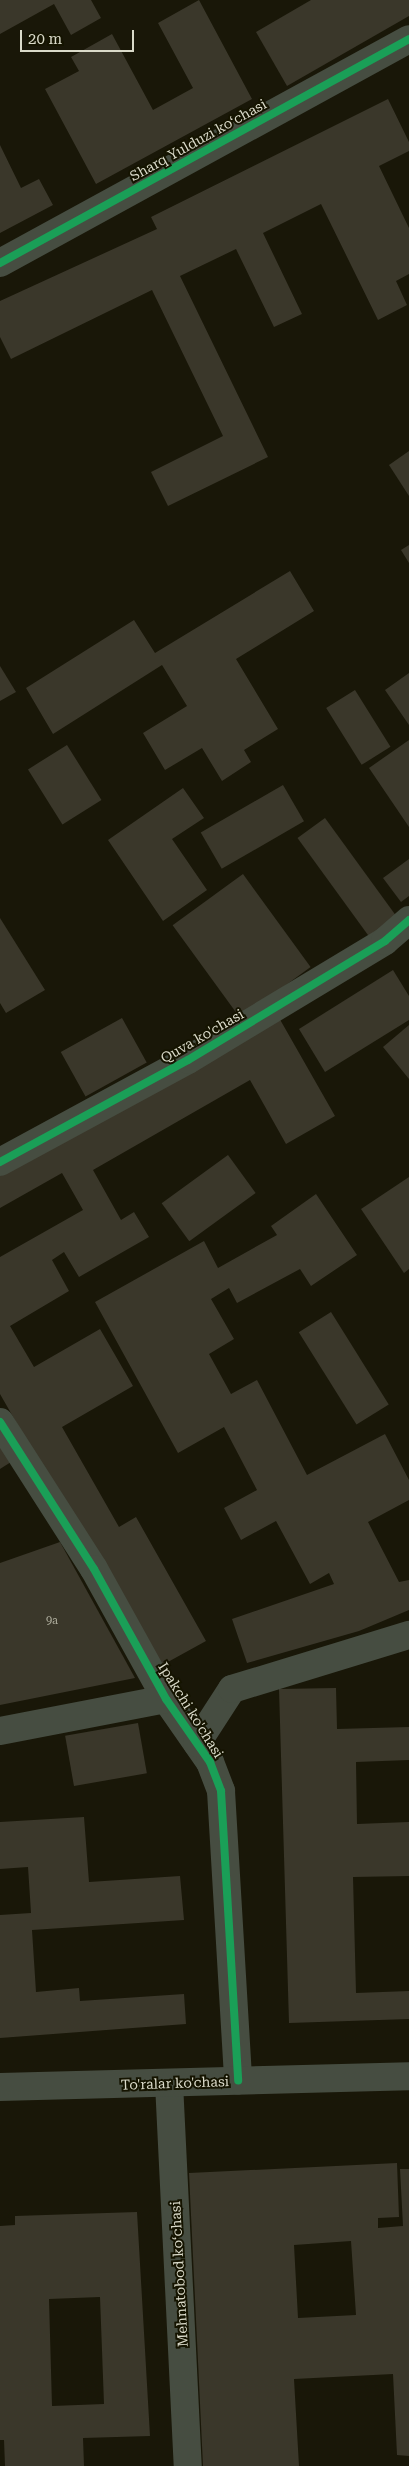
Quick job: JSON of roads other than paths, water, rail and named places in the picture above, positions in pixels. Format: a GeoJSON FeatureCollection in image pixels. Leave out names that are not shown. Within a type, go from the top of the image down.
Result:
{"type":"FeatureCollection","features":[{"type":"Feature","properties":{"kind":"street","name":"Sharq Yulduzi koʻchasi"},"geometry":{"type":"LineString","coordinates":[[0,264],[409,38]]}},
{"type":"Feature","properties":{"kind":"street","name":"Quva ko'chasi"},"geometry":{"type":"LineString","coordinates":[[0,1162],[188,1060],[386,941],[409,920]]}},
{"type":"Feature","properties":{"kind":"street","name":"Ipakchi ko'chasi"},"geometry":{"type":"LineString","coordinates":[[0,1422],[94,1569],[166,1699],[210,1762],[221,1791],[238,2081]]}},
{"type":"Feature","properties":{"kind":"street","name":"Ipakchi ko'chasi"},"geometry":{"type":"LineString","coordinates":[[197,1742],[232,1689],[409,1635]]}},
{"type":"Feature","properties":{"kind":"street","name":"Ipakchi ko'chasi"},"geometry":{"type":"LineString","coordinates":[[0,1731],[166,1699]]}},
{"type":"Feature","properties":{"kind":"street","name":"To'ralar ko'chasi"},"geometry":{"type":"LineString","coordinates":[[0,2087],[409,2076]]}},
{"type":"Feature","properties":{"kind":"street","name":"Mehnatobod koʻchasi"},"geometry":{"type":"LineString","coordinates":[[169,2083],[188,2466]]}}]}
